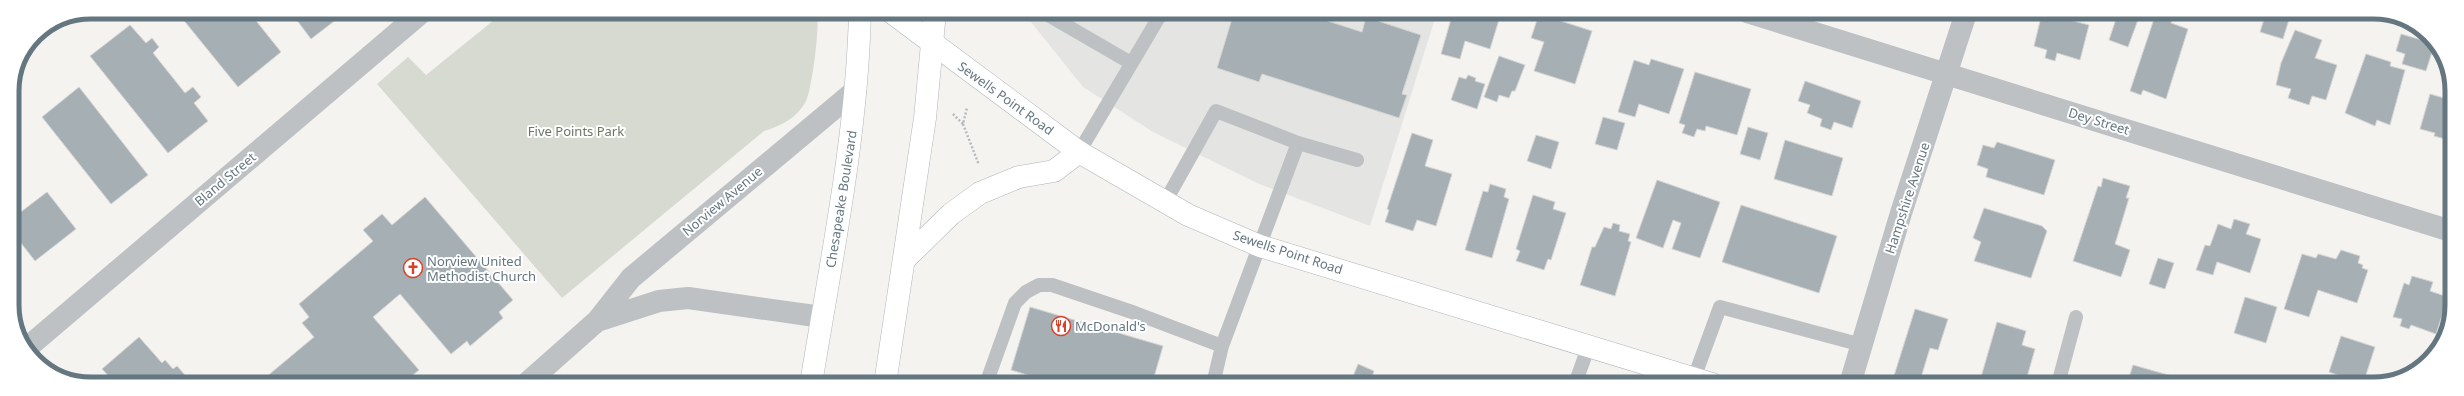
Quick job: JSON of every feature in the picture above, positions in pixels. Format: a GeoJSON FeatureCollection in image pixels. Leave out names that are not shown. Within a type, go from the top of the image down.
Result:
{"type":"FeatureCollection","features":[{"type":"Feature","properties":{"kind":"main road","name":"Chesapeake Boulevard"},"geometry":{"type":"LineString","coordinates":[[812,377],[856,90],[860,19]]}},
{"type":"Feature","properties":{"kind":"main road","name":"Sewells Point Road"},"geometry":{"type":"LineString","coordinates":[[900,19],[1079,152],[1188,215],[1260,246],[1588,348],[1689,377]]}},
{"type":"Feature","properties":{"kind":"main road"},"geometry":{"type":"LineString","coordinates":[[930,19],[932,43]]}},
{"type":"Feature","properties":{"kind":"main road"},"geometry":{"type":"LineString","coordinates":[[886,377],[925,118],[934,19]]}},
{"type":"Feature","properties":{"kind":"main road"},"geometry":{"type":"LineString","coordinates":[[904,260],[951,214],[980,193],[1019,177],[1054,171],[1079,152]]}},
{"type":"Feature","properties":{"kind":"street","name":"Bland Street"},"geometry":{"type":"LineString","coordinates":[[31,344],[414,19]]}},
{"type":"Feature","properties":{"kind":"street","name":"Dey Street"},"geometry":{"type":"LineString","coordinates":[[1770,19],[2445,229]]}},
{"type":"Feature","properties":{"kind":"street","name":"Hampshire Avenue"},"geometry":{"type":"LineString","coordinates":[[1852,377],[1901,213],[1964,19]]}},
{"type":"Feature","properties":{"kind":"street","name":"Norview Avenue"},"geometry":{"type":"LineString","coordinates":[[535,377],[597,321],[631,278],[856,90]]}},
{"type":"Feature","properties":{"kind":"street","name":"Norview Avenue"},"geometry":{"type":"LineString","coordinates":[[597,321],[659,301],[688,298],[822,317]]}},
{"type":"Feature","properties":{"kind":"lane"},"geometry":{"type":"LineString","coordinates":[[1055,19],[1131,63]]}},
{"type":"Feature","properties":{"kind":"lane"},"geometry":{"type":"LineString","coordinates":[[1079,152],[1158,19]]}},
{"type":"Feature","properties":{"kind":"lane"},"geometry":{"type":"LineString","coordinates":[[1165,202],[1216,111],[1298,143],[1357,160]]}},
{"type":"Feature","properties":{"kind":"lane"},"geometry":{"type":"LineString","coordinates":[[1215,377],[1222,346],[1298,143]]}},
{"type":"Feature","properties":{"kind":"lane"},"geometry":{"type":"LineString","coordinates":[[989,377],[1015,303],[1026,292],[1039,285],[1052,285],[1222,346]]}},
{"type":"Feature","properties":{"kind":"lane"},"geometry":{"type":"LineString","coordinates":[[1704,377],[1720,307],[1862,345]]}},
{"type":"Feature","properties":{"kind":"lane"},"geometry":{"type":"LineString","coordinates":[[2060,377],[2076,317]]}},
{"type":"Feature","properties":{"kind":"lane"},"geometry":{"type":"LineString","coordinates":[[1578,377],[1588,348]]}},
{"type":"Feature","properties":{"kind":"path"},"geometry":{"type":"LineString","coordinates":[[963,124],[967,108]]}},
{"type":"Feature","properties":{"kind":"path"},"geometry":{"type":"LineString","coordinates":[[952,114],[963,124],[982,170]]}},
{"type":"Feature","properties":{"kind":"shaded area"},"geometry":{"type":"Polygon","coordinates":[[[1029,19],[1435,19],[1370,226],[1257,183],[1153,132],[1083,87],[1029,19]]]}},
{"type":"Feature","properties":{"kind":"green space","name":"Five Points Park"},"geometry":{"type":"Polygon","coordinates":[[[495,19],[818,19],[813,71],[806,101],[798,112],[782,124],[764,131],[562,298],[377,84],[408,57],[426,75],[495,19]]]}},
{"type":"Feature","properties":{"kind":"building"},"geometry":{"type":"Polygon","coordinates":[[[183,19],[255,19],[281,52],[238,87],[183,19]]]}},
{"type":"Feature","properties":{"kind":"building"},"geometry":{"type":"Polygon","coordinates":[[[296,19],[337,19],[311,39],[296,19]]]}},
{"type":"Feature","properties":{"kind":"building"},"geometry":{"type":"Polygon","coordinates":[[[1232,19],[1322,19],[1362,32],[1365,19],[1372,19],[1421,35],[1402,94],[1407,95],[1399,118],[1262,74],[1259,82],[1217,68],[1232,19]]]}},
{"type":"Feature","properties":{"kind":"building"},"geometry":{"type":"Polygon","coordinates":[[[1451,19],[1499,19],[1490,49],[1465,41],[1460,59],[1441,54],[1451,19]]]}},
{"type":"Feature","properties":{"kind":"building"},"geometry":{"type":"Polygon","coordinates":[[[1537,19],[1555,19],[1592,31],[1575,84],[1534,71],[1544,42],[1531,38],[1537,19]]]}},
{"type":"Feature","properties":{"kind":"building"},"geometry":{"type":"Polygon","coordinates":[[[2041,19],[2066,19],[2089,25],[2080,60],[2057,53],[2055,61],[2045,58],[2047,50],[2034,46],[2041,19]]]}},
{"type":"Feature","properties":{"kind":"building"},"geometry":{"type":"Polygon","coordinates":[[[2116,19],[2138,19],[2128,47],[2109,40],[2116,19]]]}},
{"type":"Feature","properties":{"kind":"building"},"geometry":{"type":"Polygon","coordinates":[[[2154,19],[2172,19],[2171,23],[2188,29],[2166,99],[2143,90],[2141,95],[2130,91],[2154,19]]]}},
{"type":"Feature","properties":{"kind":"building"},"geometry":{"type":"Polygon","coordinates":[[[2264,19],[2289,19],[2283,39],[2260,32],[2264,19]]]}},
{"type":"Feature","properties":{"kind":"building"},"geometry":{"type":"Polygon","coordinates":[[[130,25],[146,43],[152,38],[159,47],[153,53],[185,93],[193,87],[201,97],[194,103],[208,121],[168,153],[90,56],[130,25]]]}},
{"type":"Feature","properties":{"kind":"building"},"geometry":{"type":"Polygon","coordinates":[[[2295,30],[2322,40],[2315,58],[2337,65],[2326,100],[2312,96],[2309,105],[2288,98],[2291,89],[2276,85],[2281,63],[2295,30]]]}},
{"type":"Feature","properties":{"kind":"building"},"geometry":{"type":"Polygon","coordinates":[[[2401,34],[2425,41],[2432,51],[2426,71],[2402,64],[2405,54],[2396,51],[2401,34]]]}},
{"type":"Feature","properties":{"kind":"building"},"geometry":{"type":"Polygon","coordinates":[[[2366,54],[2391,62],[2390,66],[2405,70],[2390,125],[2377,120],[2375,126],[2345,113],[2366,54]]]}},
{"type":"Feature","properties":{"kind":"building"},"geometry":{"type":"Polygon","coordinates":[[[1499,56],[1525,65],[1515,91],[1512,91],[1509,98],[1499,95],[1497,102],[1484,97],[1499,56]]]}},
{"type":"Feature","properties":{"kind":"building"},"geometry":{"type":"Polygon","coordinates":[[[1651,59],[1684,69],[1669,114],[1639,104],[1635,117],[1618,112],[1634,60],[1649,65],[1651,59]]]}},
{"type":"Feature","properties":{"kind":"building"},"geometry":{"type":"Polygon","coordinates":[[[1695,72],[1751,89],[1737,135],[1706,126],[1705,131],[1697,129],[1694,137],[1682,133],[1685,125],[1679,123],[1695,72]]]}},
{"type":"Feature","properties":{"kind":"building"},"geometry":{"type":"Polygon","coordinates":[[[1468,75],[1476,78],[1475,81],[1485,84],[1477,109],[1451,100],[1459,77],[1466,79],[1468,75]]]}},
{"type":"Feature","properties":{"kind":"building"},"geometry":{"type":"Polygon","coordinates":[[[1805,81],[1861,101],[1852,128],[1834,122],[1831,130],[1820,126],[1822,119],[1807,113],[1810,105],[1798,101],[1805,81]]]}},
{"type":"Feature","properties":{"kind":"building"},"geometry":{"type":"Polygon","coordinates":[[[79,87],[148,175],[111,204],[42,117],[79,87]]]}},
{"type":"Feature","properties":{"kind":"building"},"geometry":{"type":"Polygon","coordinates":[[[2430,94],[2445,98],[2445,139],[2434,136],[2435,133],[2420,129],[2430,94]]]}},
{"type":"Feature","properties":{"kind":"building"},"geometry":{"type":"Polygon","coordinates":[[[1603,117],[1625,123],[1617,150],[1595,144],[1603,117]]]}},
{"type":"Feature","properties":{"kind":"building"},"geometry":{"type":"Polygon","coordinates":[[[1748,127],[1768,133],[1760,160],[1740,154],[1748,127]]]}},
{"type":"Feature","properties":{"kind":"building"},"geometry":{"type":"Polygon","coordinates":[[[1412,133],[1433,140],[1425,166],[1452,174],[1436,226],[1417,220],[1413,231],[1385,222],[1389,210],[1387,209],[1412,133]]]}},
{"type":"Feature","properties":{"kind":"building"},"geometry":{"type":"Polygon","coordinates":[[[1536,135],[1559,142],[1551,169],[1527,161],[1536,135]]]}},
{"type":"Feature","properties":{"kind":"building"},"geometry":{"type":"Polygon","coordinates":[[[1785,140],[1843,158],[1832,196],[1774,179],[1785,140]]]}},
{"type":"Feature","properties":{"kind":"building"},"geometry":{"type":"Polygon","coordinates":[[[1997,142],[2055,160],[2044,195],[1986,177],[1988,169],[1977,165],[1983,145],[1994,148],[1997,142]]]}},
{"type":"Feature","properties":{"kind":"building"},"geometry":{"type":"Polygon","coordinates":[[[2103,178],[2130,186],[2126,198],[2129,198],[2115,244],[2130,250],[2121,277],[2073,261],[2098,186],[2101,187],[2103,178]]]}},
{"type":"Feature","properties":{"kind":"building"},"geometry":{"type":"Polygon","coordinates":[[[1657,180],[1720,202],[1700,258],[1672,249],[1681,223],[1673,220],[1663,248],[1636,238],[1657,180]]]}},
{"type":"Feature","properties":{"kind":"building"},"geometry":{"type":"Polygon","coordinates":[[[1490,184],[1506,189],[1504,197],[1509,199],[1492,258],[1465,250],[1483,191],[1488,192],[1490,184]]]}},
{"type":"Feature","properties":{"kind":"building"},"geometry":{"type":"Polygon","coordinates":[[[47,192],[76,229],[35,261],[19,240],[19,213],[47,192]]]}},
{"type":"Feature","properties":{"kind":"building"},"geometry":{"type":"Polygon","coordinates":[[[1533,195],[1555,202],[1553,209],[1566,213],[1551,260],[1548,259],[1544,270],[1516,261],[1520,251],[1516,249],[1533,195]]]}},
{"type":"Feature","properties":{"kind":"building","name":"Norview United Methodist Church"},"geometry":{"type":"Polygon","coordinates":[[[425,197],[513,300],[499,312],[503,318],[470,346],[467,341],[451,354],[400,294],[373,317],[419,370],[410,377],[266,377],[314,337],[302,323],[309,317],[299,304],[373,241],[363,230],[382,214],[392,225],[425,197]]]}},
{"type":"Feature","properties":{"kind":"building"},"geometry":{"type":"Polygon","coordinates":[[[1741,205],[1837,236],[1819,293],[1722,262],[1741,205]]]}},
{"type":"Feature","properties":{"kind":"building"},"geometry":{"type":"Polygon","coordinates":[[[1984,208],[2042,226],[2047,231],[2031,278],[1974,261],[1981,242],[1973,238],[1984,208]]]}},
{"type":"Feature","properties":{"kind":"building"},"geometry":{"type":"Polygon","coordinates":[[[2234,219],[2250,224],[2246,234],[2261,239],[2250,273],[2217,262],[2213,275],[2196,270],[2205,245],[2210,246],[2218,224],[2231,229],[2234,219]]]}},
{"type":"Feature","properties":{"kind":"building"},"geometry":{"type":"Polygon","coordinates":[[[1613,223],[1620,225],[1619,231],[1630,234],[1628,241],[1631,242],[1615,296],[1580,285],[1592,247],[1595,247],[1604,227],[1611,229],[1613,223]]]}},
{"type":"Feature","properties":{"kind":"building"},"geometry":{"type":"Polygon","coordinates":[[[2341,250],[2360,256],[2358,263],[2363,265],[2362,268],[2368,270],[2357,303],[2318,290],[2309,317],[2284,309],[2302,254],[2316,258],[2318,254],[2336,259],[2341,250]]]}},
{"type":"Feature","properties":{"kind":"building"},"geometry":{"type":"Polygon","coordinates":[[[2158,258],[2174,263],[2165,289],[2149,284],[2158,258]]]}},
{"type":"Feature","properties":{"kind":"building"},"geometry":{"type":"Polygon","coordinates":[[[2412,276],[2433,282],[2430,291],[2445,296],[2445,307],[2436,334],[2411,325],[2409,329],[2400,326],[2402,319],[2393,317],[2404,283],[2409,285],[2412,276]]]}},
{"type":"Feature","properties":{"kind":"building"},"geometry":{"type":"Polygon","coordinates":[[[2245,297],[2277,307],[2266,343],[2234,333],[2245,297]]]}},
{"type":"Feature","properties":{"kind":"building","name":"McDonald's"},"geometry":{"type":"Polygon","coordinates":[[[1030,307],[1163,346],[1154,377],[1034,377],[1011,370],[1030,307]]]}},
{"type":"Feature","properties":{"kind":"building"},"geometry":{"type":"Polygon","coordinates":[[[1915,309],[1948,319],[1938,350],[1930,348],[1921,377],[1894,377],[1915,309]]]}},
{"type":"Feature","properties":{"kind":"building"},"geometry":{"type":"Polygon","coordinates":[[[1997,322],[2026,331],[2022,345],[2035,349],[2027,377],[1981,377],[1997,322]]]}},
{"type":"Feature","properties":{"kind":"building"},"geometry":{"type":"Polygon","coordinates":[[[2341,336],[2375,347],[2365,377],[2343,377],[2329,372],[2341,336]]]}},
{"type":"Feature","properties":{"kind":"building"},"geometry":{"type":"Polygon","coordinates":[[[139,337],[162,363],[165,360],[173,369],[177,366],[187,377],[109,377],[102,369],[139,337]]]}},
{"type":"Feature","properties":{"kind":"building"},"geometry":{"type":"Polygon","coordinates":[[[1358,364],[1374,371],[1372,377],[1353,377],[1358,364]]]}},
{"type":"Feature","properties":{"kind":"building"},"geometry":{"type":"Polygon","coordinates":[[[2133,365],[2175,377],[2129,377],[2133,365]]]}},
{"type":"Feature","properties":{"kind":"place","name":"Norview United Methodist Church"},"geometry":{"type":"Point","coordinates":[413,268]}},
{"type":"Feature","properties":{"kind":"place","name":"McDonald's"},"geometry":{"type":"Point","coordinates":[1061,326]}}]}
